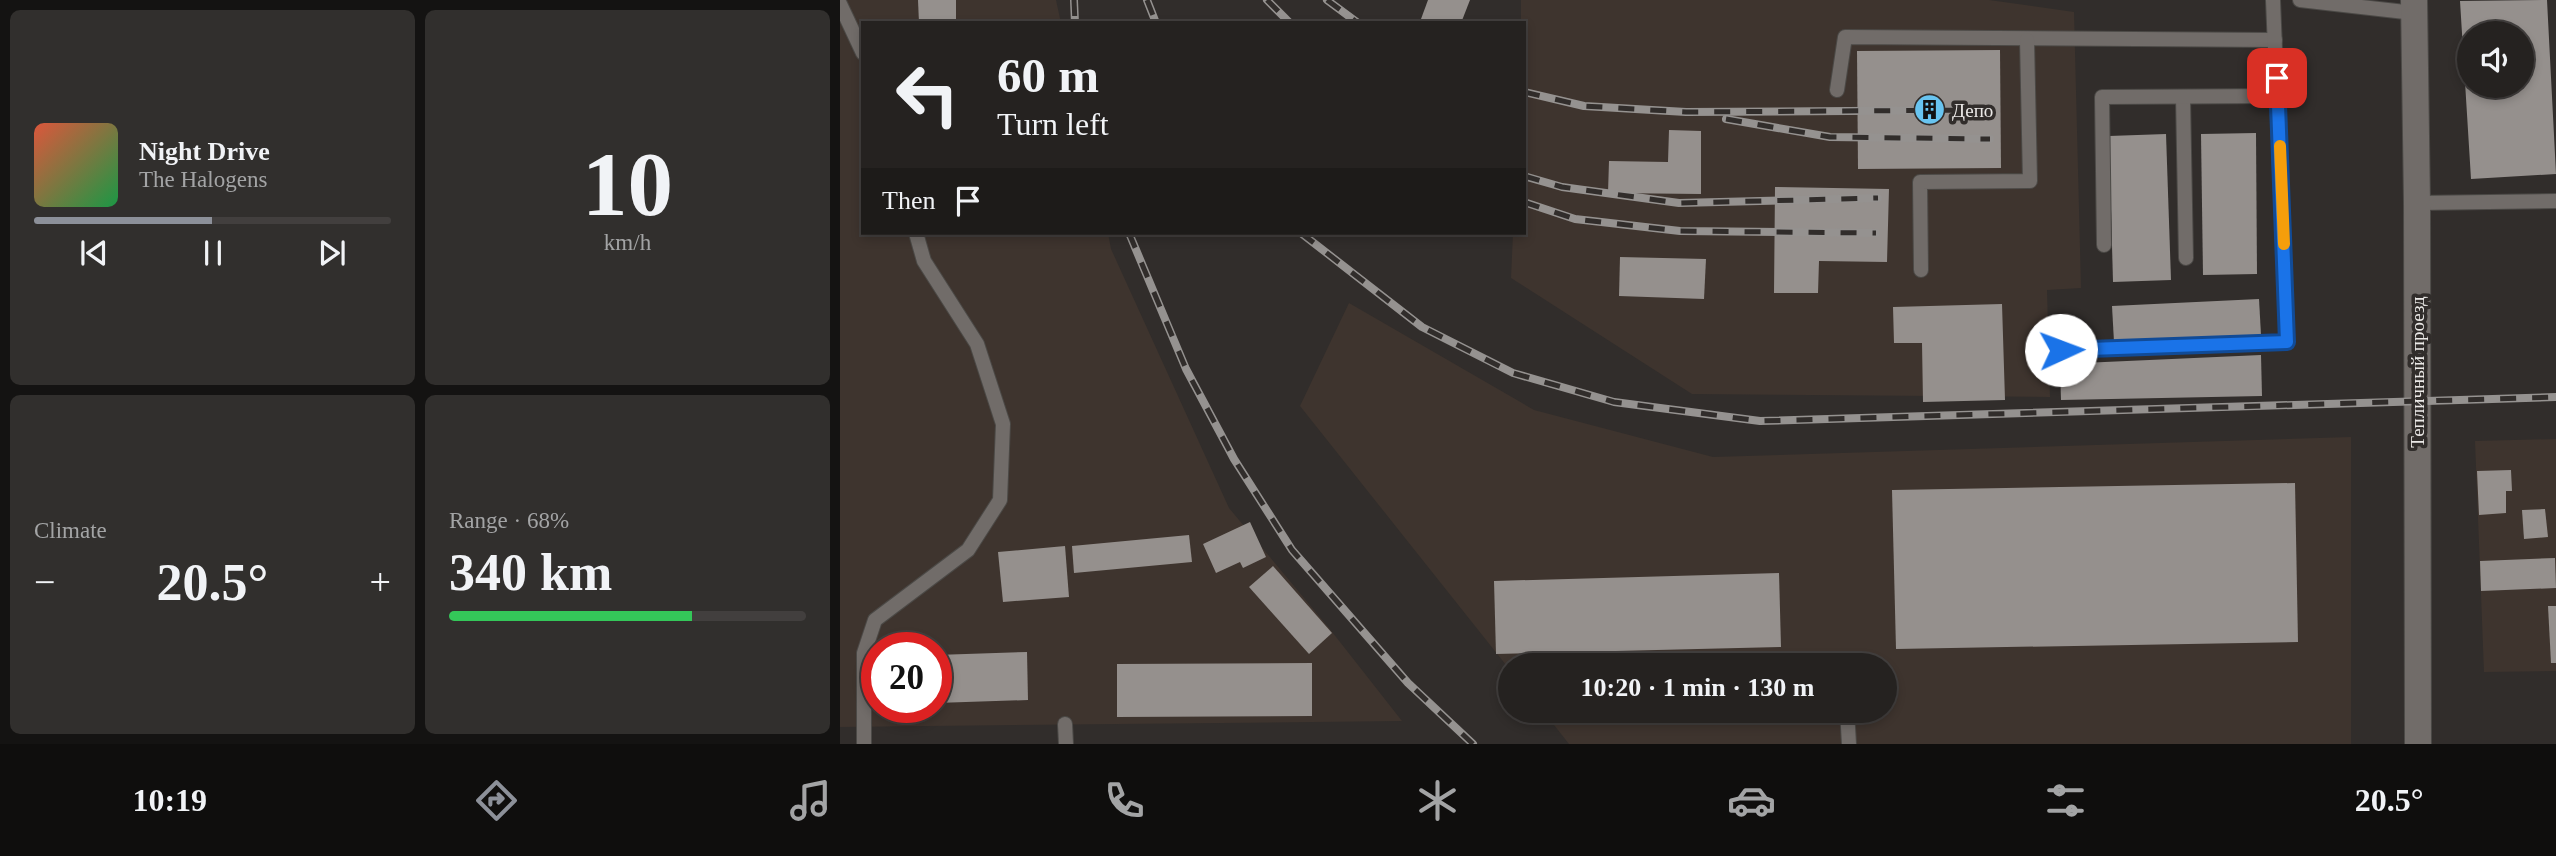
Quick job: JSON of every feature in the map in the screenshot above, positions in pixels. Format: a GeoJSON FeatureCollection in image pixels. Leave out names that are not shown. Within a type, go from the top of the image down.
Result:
{"type":"FeatureCollection","features":[{"type":"Feature","properties":{"kind":"street","name":"Тепличный проезд"},"geometry":{"type":"LineString","coordinates":[[2414,7],[2418,744]]}},
{"type":"Feature","properties":{"kind":"lane"},"geometry":{"type":"LineString","coordinates":[[2061,350],[2287,342],[2273,0]]}},
{"type":"Feature","properties":{"kind":"lane"},"geometry":{"type":"LineString","coordinates":[[2300,0],[2414,7]]}},
{"type":"Feature","properties":{"kind":"lane"},"geometry":{"type":"LineString","coordinates":[[840,4],[861,48]]}},
{"type":"Feature","properties":{"kind":"lane"},"geometry":{"type":"LineString","coordinates":[[1837,90],[1845,37],[2275,40]]}},
{"type":"Feature","properties":{"kind":"lane"},"geometry":{"type":"LineString","coordinates":[[1921,270],[1920,182],[2030,180],[2027,40]]}},
{"type":"Feature","properties":{"kind":"lane"},"geometry":{"type":"LineString","coordinates":[[2104,245],[2102,97],[2278,96]]}},
{"type":"Feature","properties":{"kind":"lane"},"geometry":{"type":"LineString","coordinates":[[2183,97],[2186,258]]}},
{"type":"Feature","properties":{"kind":"lane"},"geometry":{"type":"LineString","coordinates":[[2417,203],[2556,201]]}},
{"type":"Feature","properties":{"kind":"lane"},"geometry":{"type":"LineString","coordinates":[[864,744],[864,653],[875,620],[968,550],[1000,500],[1003,424],[977,344],[924,261],[917,235]]}},
{"type":"Feature","properties":{"kind":"lane"},"geometry":{"type":"LineString","coordinates":[[1848,723],[1849,744]]}},
{"type":"Feature","properties":{"kind":"lane"},"geometry":{"type":"LineString","coordinates":[[1065,724],[1066,744]]}},
{"type":"Feature","properties":{"kind":"shaded area"},"geometry":{"type":"Polygon","coordinates":[[[840,0],[1056,0],[1061,21],[861,21],[861,235],[1108,235],[1111,249],[1229,508],[1402,721],[840,727],[840,0]]]}},
{"type":"Feature","properties":{"kind":"shaded area"},"geometry":{"type":"Polygon","coordinates":[[[1521,0],[1989,0],[2074,12],[2081,288],[2047,290],[2050,397],[1692,394],[1511,278],[1513,235],[1526,235],[1526,21],[1521,21],[1521,0]]]}},
{"type":"Feature","properties":{"kind":"shaded area"},"geometry":{"type":"Polygon","coordinates":[[[1349,303],[1534,410],[1713,457],[2351,437],[2351,744],[1569,744],[1552,723],[1897,723],[1897,653],[1498,655],[1300,406],[1349,303]]]}},
{"type":"Feature","properties":{"kind":"shaded area"},"geometry":{"type":"Polygon","coordinates":[[[2556,439],[2556,671],[2484,672],[2475,441],[2556,439]]]}},
{"type":"Feature","properties":{"kind":"building"},"geometry":{"type":"Polygon","coordinates":[[[918,0],[956,0],[956,21],[919,21],[918,0]]]}},
{"type":"Feature","properties":{"kind":"building"},"geometry":{"type":"Polygon","coordinates":[[[1428,0],[1470,0],[1462,21],[1421,19],[1428,0]]]}},
{"type":"Feature","properties":{"kind":"building"},"geometry":{"type":"Polygon","coordinates":[[[2547,0],[2556,174],[2471,179],[2466,98],[2534,98],[2534,21],[2461,21],[2460,1],[2547,0]]]}},
{"type":"Feature","properties":{"kind":"building","name":"Депо"},"geometry":{"type":"Polygon","coordinates":[[[2000,50],[2001,168],[1858,169],[1857,51],[2000,50]]]}},
{"type":"Feature","properties":{"kind":"building"},"geometry":{"type":"Polygon","coordinates":[[[1669,130],[1701,131],[1701,194],[1608,193],[1609,161],[1668,162],[1669,130]]]}},
{"type":"Feature","properties":{"kind":"building"},"geometry":{"type":"Polygon","coordinates":[[[2256,133],[2257,274],[2203,275],[2201,134],[2256,133]]]}},
{"type":"Feature","properties":{"kind":"building"},"geometry":{"type":"Polygon","coordinates":[[[2166,134],[2171,280],[2113,282],[2109,136],[2166,134]]]}},
{"type":"Feature","properties":{"kind":"building"},"geometry":{"type":"Polygon","coordinates":[[[1775,187],[1889,189],[1887,262],[1819,261],[1818,293],[1774,293],[1775,187]]]}},
{"type":"Feature","properties":{"kind":"building"},"geometry":{"type":"Polygon","coordinates":[[[1620,257],[1706,259],[1704,299],[1619,296],[1620,257]]]}},
{"type":"Feature","properties":{"kind":"building"},"geometry":{"type":"Polygon","coordinates":[[[2259,299],[2261,335],[2114,342],[2112,306],[2259,299]]]}},
{"type":"Feature","properties":{"kind":"building"},"geometry":{"type":"Polygon","coordinates":[[[2002,304],[2005,400],[1923,402],[1922,343],[1894,343],[1893,307],[2002,304]]]}},
{"type":"Feature","properties":{"kind":"building"},"geometry":{"type":"Polygon","coordinates":[[[2261,355],[2262,396],[2061,400],[2060,364],[2261,355]]]}},
{"type":"Feature","properties":{"kind":"building"},"geometry":{"type":"Polygon","coordinates":[[[2511,470],[2512,491],[2506,491],[2506,513],[2479,515],[2477,471],[2511,470]]]}},
{"type":"Feature","properties":{"kind":"building"},"geometry":{"type":"Polygon","coordinates":[[[2295,483],[2298,642],[1896,649],[1892,490],[2295,483]]]}},
{"type":"Feature","properties":{"kind":"building"},"geometry":{"type":"Polygon","coordinates":[[[2545,509],[2548,537],[2524,539],[2522,510],[2545,509]]]}},
{"type":"Feature","properties":{"kind":"building"},"geometry":{"type":"Polygon","coordinates":[[[1250,522],[1266,557],[1243,568],[1240,562],[1216,573],[1203,544],[1250,522]]]}},
{"type":"Feature","properties":{"kind":"building"},"geometry":{"type":"Polygon","coordinates":[[[1189,535],[1192,562],[1074,573],[1072,546],[1189,535]]]}},
{"type":"Feature","properties":{"kind":"building"},"geometry":{"type":"Polygon","coordinates":[[[1065,546],[1069,597],[1003,602],[998,552],[1065,546]]]}},
{"type":"Feature","properties":{"kind":"building"},"geometry":{"type":"Polygon","coordinates":[[[2555,558],[2556,588],[2481,591],[2480,561],[2555,558]]]}},
{"type":"Feature","properties":{"kind":"building"},"geometry":{"type":"Polygon","coordinates":[[[1273,566],[1332,633],[1309,654],[1249,587],[1273,566]]]}},
{"type":"Feature","properties":{"kind":"building"},"geometry":{"type":"Polygon","coordinates":[[[1779,573],[1781,647],[1496,654],[1494,581],[1779,573]]]}},
{"type":"Feature","properties":{"kind":"building"},"geometry":{"type":"Polygon","coordinates":[[[2548,606],[2556,606],[2556,663],[2551,663],[2548,606]]]}},
{"type":"Feature","properties":{"kind":"building"},"geometry":{"type":"Polygon","coordinates":[[[1027,652],[1028,700],[952,702],[952,654],[1027,652]]]}},
{"type":"Feature","properties":{"kind":"building"},"geometry":{"type":"Polygon","coordinates":[[[1312,663],[1312,716],[1117,717],[1117,664],[1312,663]]]}},
{"type":"Feature","properties":{"kind":"railway"},"geometry":{"type":"LineString","coordinates":[[1074,0],[1075,21]]}},
{"type":"Feature","properties":{"kind":"railway"},"geometry":{"type":"LineString","coordinates":[[1147,0],[1155,21]]}},
{"type":"Feature","properties":{"kind":"railway"},"geometry":{"type":"LineString","coordinates":[[1267,0],[1288,21]]}},
{"type":"Feature","properties":{"kind":"railway"},"geometry":{"type":"LineString","coordinates":[[1327,0],[1355,21]]}},
{"type":"Feature","properties":{"kind":"railway"},"geometry":{"type":"LineString","coordinates":[[1526,92],[1584,106],[1686,112],[1990,110]]}},
{"type":"Feature","properties":{"kind":"railway"},"geometry":{"type":"LineString","coordinates":[[1726,119],[1830,137],[1990,139]]}},
{"type":"Feature","properties":{"kind":"railway"},"geometry":{"type":"LineString","coordinates":[[1526,177],[1562,187],[1679,203],[1878,198]]}},
{"type":"Feature","properties":{"kind":"railway"},"geometry":{"type":"LineString","coordinates":[[1526,203],[1575,219],[1680,231],[1876,233]]}},
{"type":"Feature","properties":{"kind":"railway"},"geometry":{"type":"LineString","coordinates":[[1130,235],[1186,369],[1234,459],[1292,550],[1408,683],[1473,744]]}},
{"type":"Feature","properties":{"kind":"railway"},"geometry":{"type":"LineString","coordinates":[[1304,235],[1422,327],[1513,373],[1614,402],[1760,421],[2556,397]]}},
{"type":"Feature","properties":{"kind":"slow traffic"},"geometry":{"type":"LineString","coordinates":[[2280,146],[2284,244]]}},
{"type":"Feature","properties":{"kind":"place","name":"Депо"},"geometry":{"type":"Point","coordinates":[1929,110]}},
{"type":"Feature","properties":{"kind":"route"},"geometry":{"type":"LineString","coordinates":[[2061,350],[2287,342],[2277,78]]}}]}
